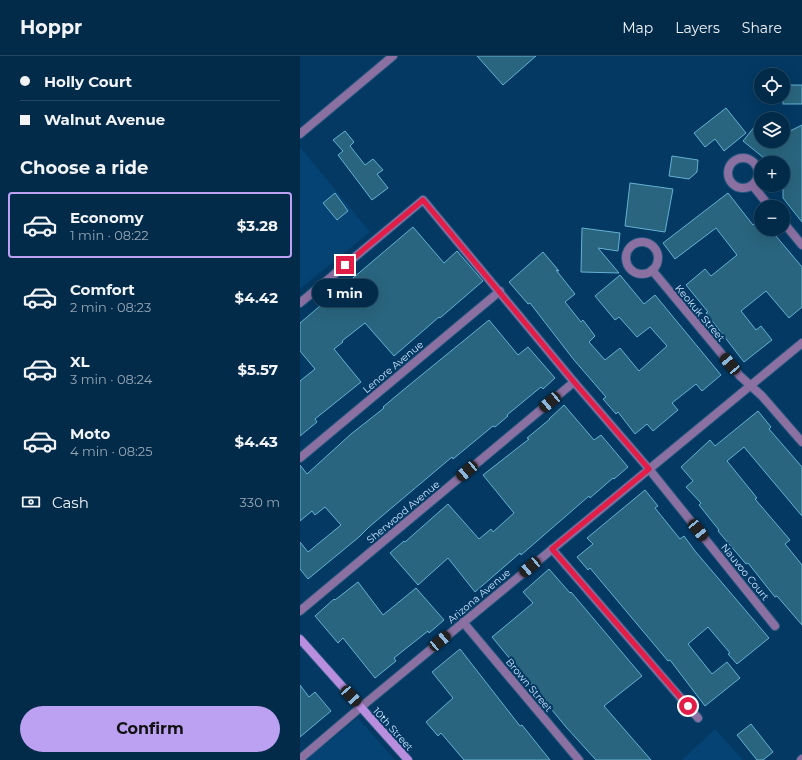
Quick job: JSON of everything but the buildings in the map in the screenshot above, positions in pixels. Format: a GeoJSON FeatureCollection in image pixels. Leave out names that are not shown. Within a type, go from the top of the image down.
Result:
{"type":"FeatureCollection","features":[{"type":"Feature","properties":{"kind":"street"},"geometry":{"type":"LineString","coordinates":[[300,134],[393,56]]}},
{"type":"Feature","properties":{"kind":"street"},"geometry":{"type":"LineString","coordinates":[[753,186],[764,200]]}},
{"type":"Feature","properties":{"kind":"street","name":"Nauvoo Court"},"geometry":{"type":"LineString","coordinates":[[300,303],[423,200],[574,382],[649,469],[775,626]]}},
{"type":"Feature","properties":{"kind":"street"},"geometry":{"type":"LineString","coordinates":[[790,230],[802,245]]}},
{"type":"Feature","properties":{"kind":"street"},"geometry":{"type":"LineString","coordinates":[[639,241],[645,241],[654,246],[658,256],[656,266],[652,270],[642,274],[632,271],[628,266],[625,256],[630,246],[639,241]]}},
{"type":"Feature","properties":{"kind":"street","name":"Keokuk Street"},"geometry":{"type":"LineString","coordinates":[[652,270],[740,376],[762,396],[802,442]]}},
{"type":"Feature","properties":{"kind":"street","name":"Lenore Avenue"},"geometry":{"type":"LineString","coordinates":[[300,458],[500,291]]}},
{"type":"Feature","properties":{"kind":"street","name":"Arizona Avenue"},"geometry":{"type":"LineString","coordinates":[[300,759],[463,622],[802,343]]}},
{"type":"Feature","properties":{"kind":"street","name":"Sherwood Avenue"},"geometry":{"type":"LineString","coordinates":[[300,611],[574,382]]}},
{"type":"Feature","properties":{"kind":"street"},"geometry":{"type":"LineString","coordinates":[[552,549],[698,718]]}},
{"type":"Feature","properties":{"kind":"street","name":"Brown Street"},"geometry":{"type":"LineString","coordinates":[[463,622],[579,760]]}},
{"type":"Feature","properties":{"kind":"street","name":"10th Street"},"geometry":{"type":"LineString","coordinates":[[301,643],[408,760]]}},
{"type":"Feature","properties":{"kind":"shaded area"},"geometry":{"type":"Polygon","coordinates":[[[300,147],[370,232],[300,289],[300,147]]]}},
{"type":"Feature","properties":{"kind":"shaded area"},"geometry":{"type":"Polygon","coordinates":[[[358,718],[395,760],[305,760],[358,718]]]}},
{"type":"Feature","properties":{"kind":"shaded area"},"geometry":{"type":"Polygon","coordinates":[[[715,729],[743,760],[682,760],[715,729]]]}},
{"type":"Feature","properties":{"kind":"route"},"geometry":{"type":"LineString","coordinates":[[345,265],[423,200],[574,382],[649,469],[552,549],[688,706]]}}]}
